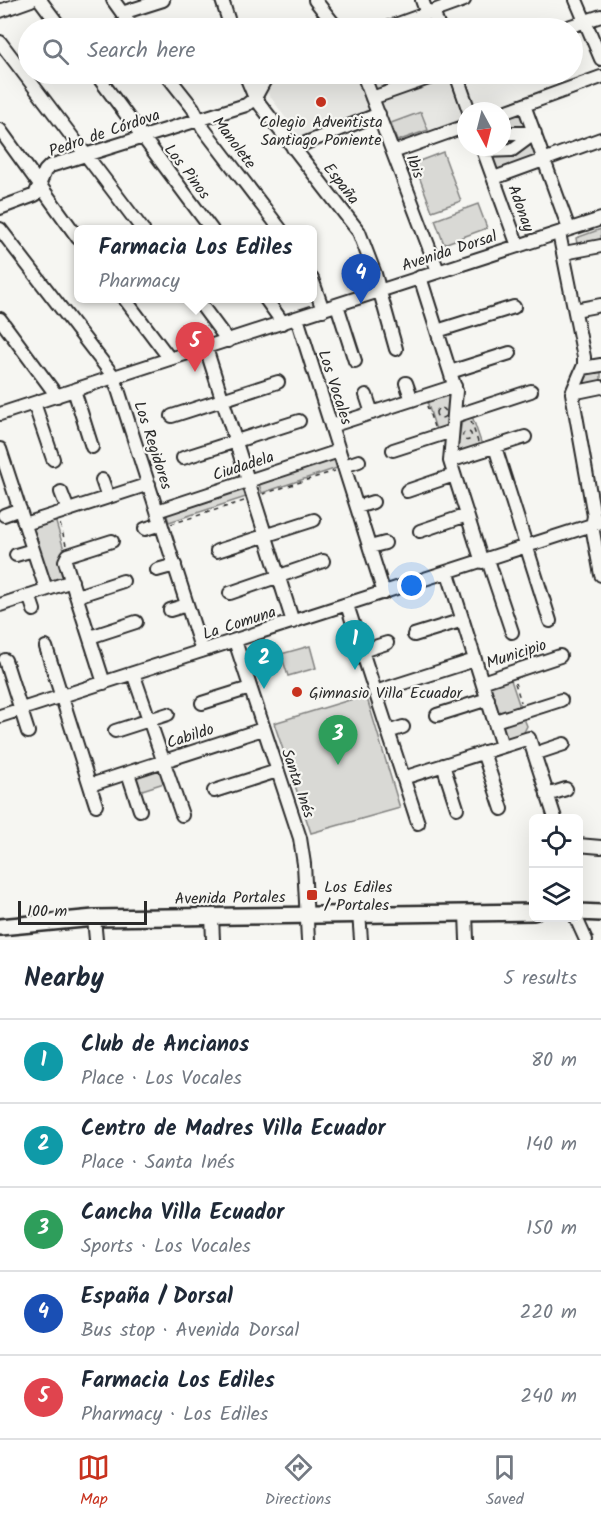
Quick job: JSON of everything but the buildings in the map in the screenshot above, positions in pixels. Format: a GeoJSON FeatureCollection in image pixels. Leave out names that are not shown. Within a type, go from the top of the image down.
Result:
{"type":"FeatureCollection","features":[{"type":"Feature","properties":{"kind":"main road","name":"Avenida Portales"},"geometry":{"type":"LineString","coordinates":[[0,927],[94,918],[529,912]]}},
{"type":"Feature","properties":{"kind":"main road"},"geometry":{"type":"LineString","coordinates":[[583,912],[601,913]]}},
{"type":"Feature","properties":{"kind":"street"},"geometry":{"type":"LineString","coordinates":[[0,11],[31,0]]}},
{"type":"Feature","properties":{"kind":"street"},"geometry":{"type":"LineString","coordinates":[[40,0],[54,18]]}},
{"type":"Feature","properties":{"kind":"street"},"geometry":{"type":"LineString","coordinates":[[113,0],[126,18]]}},
{"type":"Feature","properties":{"kind":"street"},"geometry":{"type":"LineString","coordinates":[[122,13],[163,0]]}},
{"type":"Feature","properties":{"kind":"street"},"geometry":{"type":"LineString","coordinates":[[222,0],[228,18]]}},
{"type":"Feature","properties":{"kind":"street"},"geometry":{"type":"LineString","coordinates":[[315,0],[330,18]]}},
{"type":"Feature","properties":{"kind":"street"},"geometry":{"type":"LineString","coordinates":[[422,0],[433,18]]}},
{"type":"Feature","properties":{"kind":"street"},"geometry":{"type":"LineString","coordinates":[[414,18],[464,0]]}},
{"type":"Feature","properties":{"kind":"street"},"geometry":{"type":"LineString","coordinates":[[576,0],[601,59]]}},
{"type":"Feature","properties":{"kind":"street"},"geometry":{"type":"LineString","coordinates":[[585,21],[601,16]]}},
{"type":"Feature","properties":{"kind":"street"},"geometry":{"type":"LineString","coordinates":[[0,42],[18,65]]}},
{"type":"Feature","properties":{"kind":"street"},"geometry":{"type":"LineString","coordinates":[[583,84],[601,77]]}},
{"type":"Feature","properties":{"kind":"street"},"geometry":{"type":"LineString","coordinates":[[32,84],[139,225]]}},
{"type":"Feature","properties":{"kind":"street","name":"Los Pinos"},"geometry":{"type":"LineString","coordinates":[[104,84],[208,225]]}},
{"type":"Feature","properties":{"kind":"street","name":"Manolete"},"geometry":{"type":"LineString","coordinates":[[174,84],[277,225]]}},
{"type":"Feature","properties":{"kind":"street"},"geometry":{"type":"LineString","coordinates":[[235,107],[242,99],[246,84]]}},
{"type":"Feature","properties":{"kind":"street","name":"España"},"geometry":{"type":"LineString","coordinates":[[249,84],[255,98],[359,232],[396,349]]}},
{"type":"Feature","properties":{"kind":"street"},"geometry":{"type":"LineString","coordinates":[[255,98],[263,84]]}},
{"type":"Feature","properties":{"kind":"street","name":"Ibis"},"geometry":{"type":"LineString","coordinates":[[367,84],[438,271]]}},
{"type":"Feature","properties":{"kind":"street"},"geometry":{"type":"LineString","coordinates":[[372,98],[412,84]]}},
{"type":"Feature","properties":{"kind":"street"},"geometry":{"type":"LineString","coordinates":[[460,84],[466,102]]}},
{"type":"Feature","properties":{"kind":"street"},"geometry":{"type":"LineString","coordinates":[[511,110],[582,84]]}},
{"type":"Feature","properties":{"kind":"street","name":"Pedro de Córdova"},"geometry":{"type":"LineString","coordinates":[[0,208],[31,197],[39,187],[47,168],[246,105],[255,98]]}},
{"type":"Feature","properties":{"kind":"street"},"geometry":{"type":"LineString","coordinates":[[524,105],[544,160],[564,231],[564,253],[584,357],[583,368],[572,393],[597,524],[601,575]]}},
{"type":"Feature","properties":{"kind":"street"},"geometry":{"type":"LineString","coordinates":[[293,147],[379,114]]}},
{"type":"Feature","properties":{"kind":"street"},"geometry":{"type":"LineString","coordinates":[[393,152],[457,129]]}},
{"type":"Feature","properties":{"kind":"street"},"geometry":{"type":"LineString","coordinates":[[0,130],[74,233]]}},
{"type":"Feature","properties":{"kind":"street"},"geometry":{"type":"LineString","coordinates":[[511,133],[535,133]]}},
{"type":"Feature","properties":{"kind":"street"},"geometry":{"type":"LineString","coordinates":[[511,150],[535,133]]}},
{"type":"Feature","properties":{"kind":"street"},"geometry":{"type":"LineString","coordinates":[[494,178],[601,139]]}},
{"type":"Feature","properties":{"kind":"street","name":"Adonay"},"geometry":{"type":"LineString","coordinates":[[487,156],[518,246]]}},
{"type":"Feature","properties":{"kind":"street","name":"Avenida Dorsal"},"geometry":{"type":"LineString","coordinates":[[1,411],[57,396],[601,219]]}},
{"type":"Feature","properties":{"kind":"street","name":"Los Regidores"},"geometry":{"type":"LineString","coordinates":[[0,229],[114,377],[202,651]]}},
{"type":"Feature","properties":{"kind":"street"},"geometry":{"type":"LineString","coordinates":[[564,253],[601,246]]}},
{"type":"Feature","properties":{"kind":"street"},"geometry":{"type":"LineString","coordinates":[[420,277],[455,387],[450,461],[467,515],[512,632]]}},
{"type":"Feature","properties":{"kind":"street"},"geometry":{"type":"LineString","coordinates":[[317,293],[323,310]]}},
{"type":"Feature","properties":{"kind":"street"},"geometry":{"type":"LineString","coordinates":[[128,303],[170,359]]}},
{"type":"Feature","properties":{"kind":"street"},"geometry":{"type":"LineString","coordinates":[[200,303],[228,341]]}},
{"type":"Feature","properties":{"kind":"street"},"geometry":{"type":"LineString","coordinates":[[269,303],[283,323]]}},
{"type":"Feature","properties":{"kind":"street"},"geometry":{"type":"LineString","coordinates":[[337,305],[355,361]]}},
{"type":"Feature","properties":{"kind":"street"},"geometry":{"type":"LineString","coordinates":[[575,310],[601,305]]}},
{"type":"Feature","properties":{"kind":"street"},"geometry":{"type":"LineString","coordinates":[[437,331],[514,307]]}},
{"type":"Feature","properties":{"kind":"street","name":"Los Vocales"},"geometry":{"type":"LineString","coordinates":[[297,318],[384,593]]}},
{"type":"Feature","properties":{"kind":"street"},"geometry":{"type":"LineString","coordinates":[[0,319],[57,396]]}},
{"type":"Feature","properties":{"kind":"street"},"geometry":{"type":"LineString","coordinates":[[206,348],[293,622]]}},
{"type":"Feature","properties":{"kind":"street"},"geometry":{"type":"LineString","coordinates":[[450,372],[510,353]]}},
{"type":"Feature","properties":{"kind":"street"},"geometry":{"type":"LineString","coordinates":[[583,368],[601,365]]}},
{"type":"Feature","properties":{"kind":"street"},"geometry":{"type":"LineString","coordinates":[[172,416],[278,382]]}},
{"type":"Feature","properties":{"kind":"street"},"geometry":{"type":"LineString","coordinates":[[406,383],[412,400]]}},
{"type":"Feature","properties":{"kind":"street"},"geometry":{"type":"LineString","coordinates":[[331,426],[455,387]]}},
{"type":"Feature","properties":{"kind":"street"},"geometry":{"type":"LineString","coordinates":[[572,393],[601,387]]}},
{"type":"Feature","properties":{"kind":"street"},"geometry":{"type":"LineString","coordinates":[[74,390],[92,447]]}},
{"type":"Feature","properties":{"kind":"street"},"geometry":{"type":"LineString","coordinates":[[454,416],[531,391]]}},
{"type":"Feature","properties":{"kind":"street"},"geometry":{"type":"LineString","coordinates":[[366,395],[372,413]]}},
{"type":"Feature","properties":{"kind":"street"},"geometry":{"type":"LineString","coordinates":[[34,403],[53,459]]}},
{"type":"Feature","properties":{"kind":"street"},"geometry":{"type":"LineString","coordinates":[[183,458],[299,421]]}},
{"type":"Feature","properties":{"kind":"street"},"geometry":{"type":"LineString","coordinates":[[393,450],[452,431]]}},
{"type":"Feature","properties":{"kind":"street"},"geometry":{"type":"LineString","coordinates":[[450,461],[525,437]]}},
{"type":"Feature","properties":{"kind":"street"},"geometry":{"type":"LineString","coordinates":[[495,447],[550,621]]}},
{"type":"Feature","properties":{"kind":"street"},"geometry":{"type":"LineString","coordinates":[[0,449],[3,469],[20,509],[46,589]]}},
{"type":"Feature","properties":{"kind":"street","name":"Ciudadela"},"geometry":{"type":"LineString","coordinates":[[157,510],[339,451]]}},
{"type":"Feature","properties":{"kind":"street"},"geometry":{"type":"LineString","coordinates":[[344,466],[359,461]]}},
{"type":"Feature","properties":{"kind":"street"},"geometry":{"type":"LineString","coordinates":[[407,491],[454,475]]}},
{"type":"Feature","properties":{"kind":"street"},"geometry":{"type":"LineString","coordinates":[[102,480],[108,497]]}},
{"type":"Feature","properties":{"kind":"street"},"geometry":{"type":"LineString","coordinates":[[25,524],[149,484]]}},
{"type":"Feature","properties":{"kind":"street"},"geometry":{"type":"LineString","coordinates":[[61,492],[62,512]]}},
{"type":"Feature","properties":{"kind":"street"},"geometry":{"type":"LineString","coordinates":[[357,507],[373,502]]}},
{"type":"Feature","properties":{"kind":"street"},"geometry":{"type":"LineString","coordinates":[[4,515],[20,509]]}},
{"type":"Feature","properties":{"kind":"street"},"geometry":{"type":"LineString","coordinates":[[420,531],[467,515]]}},
{"type":"Feature","properties":{"kind":"street"},"geometry":{"type":"LineString","coordinates":[[217,551],[314,520]]}},
{"type":"Feature","properties":{"kind":"street"},"geometry":{"type":"LineString","coordinates":[[145,529],[161,524]]}},
{"type":"Feature","properties":{"kind":"street","name":"La Comuna"},"geometry":{"type":"LineString","coordinates":[[0,716],[597,524]]}},
{"type":"Feature","properties":{"kind":"street"},"geometry":{"type":"LineString","coordinates":[[104,683],[65,561],[68,555],[112,541]]}},
{"type":"Feature","properties":{"kind":"street"},"geometry":{"type":"LineString","coordinates":[[370,547],[385,543]]}},
{"type":"Feature","properties":{"kind":"street"},"geometry":{"type":"LineString","coordinates":[[16,555],[33,550]]}},
{"type":"Feature","properties":{"kind":"street"},"geometry":{"type":"LineString","coordinates":[[230,593],[323,561]]}},
{"type":"Feature","properties":{"kind":"street"},"geometry":{"type":"LineString","coordinates":[[157,570],[175,565]]}},
{"type":"Feature","properties":{"kind":"street","name":"Municipio"},"geometry":{"type":"LineString","coordinates":[[448,573],[502,746]]}},
{"type":"Feature","properties":{"kind":"street"},"geometry":{"type":"LineString","coordinates":[[0,604],[72,581]]}},
{"type":"Feature","properties":{"kind":"street"},"geometry":{"type":"LineString","coordinates":[[77,596],[123,581]]}},
{"type":"Feature","properties":{"kind":"street"},"geometry":{"type":"LineString","coordinates":[[29,595],[34,610]]}},
{"type":"Feature","properties":{"kind":"street"},"geometry":{"type":"LineString","coordinates":[[170,610],[187,605]]}},
{"type":"Feature","properties":{"kind":"street"},"geometry":{"type":"LineString","coordinates":[[347,605],[418,823]]}},
{"type":"Feature","properties":{"kind":"street"},"geometry":{"type":"LineString","coordinates":[[414,635],[463,620]]}},
{"type":"Feature","properties":{"kind":"street"},"geometry":{"type":"LineString","coordinates":[[90,637],[136,622]]}},
{"type":"Feature","properties":{"kind":"street","name":"Santa Inés"},"geometry":{"type":"LineString","coordinates":[[235,641],[300,838],[308,940]]}},
{"type":"Feature","properties":{"kind":"street"},"geometry":{"type":"LineString","coordinates":[[362,651],[387,643]]}},
{"type":"Feature","properties":{"kind":"street"},"geometry":{"type":"LineString","coordinates":[[46,647],[96,805]]}},
{"type":"Feature","properties":{"kind":"street","name":"Municipio"},"geometry":{"type":"LineString","coordinates":[[482,682],[560,656]]}},
{"type":"Feature","properties":{"kind":"street"},"geometry":{"type":"LineString","coordinates":[[5,660],[28,732]]}},
{"type":"Feature","properties":{"kind":"street"},"geometry":{"type":"LineString","coordinates":[[375,692],[475,660]]}},
{"type":"Feature","properties":{"kind":"street"},"geometry":{"type":"LineString","coordinates":[[134,673],[162,762],[182,814]]}},
{"type":"Feature","properties":{"kind":"street"},"geometry":{"type":"LineString","coordinates":[[202,703],[250,688]]}},
{"type":"Feature","properties":{"kind":"street"},"geometry":{"type":"LineString","coordinates":[[437,716],[488,699]]}},
{"type":"Feature","properties":{"kind":"street"},"geometry":{"type":"LineString","coordinates":[[495,721],[561,700]]}},
{"type":"Feature","properties":{"kind":"street"},"geometry":{"type":"LineString","coordinates":[[116,731],[168,714]]}},
{"type":"Feature","properties":{"kind":"street"},"geometry":{"type":"LineString","coordinates":[[388,732],[403,727]]}},
{"type":"Feature","properties":{"kind":"street","name":"Cabildo"},"geometry":{"type":"LineString","coordinates":[[90,785],[263,729]]}},
{"type":"Feature","properties":{"kind":"street"},"geometry":{"type":"LineString","coordinates":[[403,778],[529,738],[553,814]]}},
{"type":"Feature","properties":{"kind":"street"},"geometry":{"type":"LineString","coordinates":[[534,754],[564,744]]}},
{"type":"Feature","properties":{"kind":"street"},"geometry":{"type":"LineString","coordinates":[[483,752],[502,809]]}},
{"type":"Feature","properties":{"kind":"street"},"geometry":{"type":"LineString","coordinates":[[443,765],[457,808]]}},
{"type":"Feature","properties":{"kind":"street"},"geometry":{"type":"LineString","coordinates":[[214,790],[277,771]]}},
{"type":"Feature","properties":{"kind":"street"},"geometry":{"type":"LineString","coordinates":[[128,773],[140,810]]}},
{"type":"Feature","properties":{"kind":"street"},"geometry":{"type":"LineString","coordinates":[[547,795],[566,789]]}},
{"type":"Feature","properties":{"kind":"street"},"geometry":{"type":"LineString","coordinates":[[583,845],[601,847]]}},
{"type":"Feature","properties":{"kind":"street"},"geometry":{"type":"LineString","coordinates":[[359,913],[361,940]]}},
{"type":"Feature","properties":{"kind":"street"},"geometry":{"type":"LineString","coordinates":[[466,913],[467,940]]}},
{"type":"Feature","properties":{"kind":"street"},"geometry":{"type":"LineString","coordinates":[[212,916],[213,940]]}},
{"type":"Feature","properties":{"kind":"street"},"geometry":{"type":"LineString","coordinates":[[94,918],[96,940]]}},
{"type":"Feature","properties":{"kind":"street"},"geometry":{"type":"LineString","coordinates":[[578,922],[586,940]]}},
{"type":"Feature","properties":{"kind":"path"},"geometry":{"type":"LineString","coordinates":[[437,410],[426,404],[437,437]]}},
{"type":"Feature","properties":{"kind":"path"},"geometry":{"type":"LineString","coordinates":[[468,411],[481,451]]}},
{"type":"Feature","properties":{"kind":"path"},"geometry":{"type":"LineString","coordinates":[[62,512],[68,555]]}},
{"type":"Feature","properties":{"kind":"shaded area","name":"Colegio Adventista Santiago Poniente"},"geometry":{"type":"Polygon","coordinates":[[[268,84],[363,84],[372,110],[299,137],[265,89],[268,84]]]}},
{"type":"Feature","properties":{"kind":"shaded area"},"geometry":{"type":"Polygon","coordinates":[[[370,84],[399,84],[374,93],[370,84]]]}},
{"type":"Feature","properties":{"kind":"shaded area"},"geometry":{"type":"Polygon","coordinates":[[[428,84],[451,84],[457,103],[457,124],[395,145],[379,103],[428,84]]]}},
{"type":"Feature","properties":{"kind":"shaded area"},"geometry":{"type":"Polygon","coordinates":[[[421,112],[428,130],[397,141],[391,123],[421,112]]]}},
{"type":"Feature","properties":{"kind":"shaded area"},"geometry":{"type":"Polygon","coordinates":[[[521,113],[538,158],[498,172],[492,156],[511,156],[511,117],[521,113]]]}},
{"type":"Feature","properties":{"kind":"shaded area"},"geometry":{"type":"Polygon","coordinates":[[[443,152],[461,201],[432,211],[414,163],[443,152]]]}},
{"type":"Feature","properties":{"kind":"shaded area"},"geometry":{"type":"Polygon","coordinates":[[[478,204],[487,228],[444,244],[435,220],[478,204]]]}},
{"type":"Feature","properties":{"kind":"shaded area"},"geometry":{"type":"Polygon","coordinates":[[[601,229],[601,239],[577,244],[576,238],[601,229]]]}},
{"type":"Feature","properties":{"kind":"shaded area"},"geometry":{"type":"Polygon","coordinates":[[[601,366],[601,385],[578,389],[585,369],[601,366]]]}},
{"type":"Feature","properties":{"kind":"shaded area"},"geometry":{"type":"Polygon","coordinates":[[[450,391],[453,394],[448,430],[437,433],[426,398],[450,391]]]}},
{"type":"Feature","properties":{"kind":"shaded area"},"geometry":{"type":"Polygon","coordinates":[[[471,413],[483,448],[462,454],[457,449],[463,415],[471,413]]]}},
{"type":"Feature","properties":{"kind":"shaded area"},"geometry":{"type":"Polygon","coordinates":[[[336,454],[340,467],[262,493],[258,481],[336,454]]]}},
{"type":"Feature","properties":{"kind":"shaded area"},"geometry":{"type":"Polygon","coordinates":[[[246,484],[249,496],[169,522],[165,510],[246,484]]]}},
{"type":"Feature","properties":{"kind":"shaded area"},"geometry":{"type":"Polygon","coordinates":[[[55,519],[65,553],[60,556],[63,580],[51,586],[32,526],[55,519]]]}},
{"type":"Feature","properties":{"kind":"shaded area"},"geometry":{"type":"Polygon","coordinates":[[[310,646],[316,668],[288,676],[281,654],[310,646]]]}},
{"type":"Feature","properties":{"kind":"shaded area"},"geometry":{"type":"Polygon","coordinates":[[[509,674],[521,710],[499,717],[488,681],[509,674]]]}},
{"type":"Feature","properties":{"kind":"shaded area"},"geometry":{"type":"Polygon","coordinates":[[[366,695],[400,808],[311,833],[274,723],[366,695]]]}},
{"type":"Feature","properties":{"kind":"shaded area"},"geometry":{"type":"Polygon","coordinates":[[[523,716],[527,726],[522,736],[507,741],[501,723],[523,716]]]}},
{"type":"Feature","properties":{"kind":"shaded area"},"geometry":{"type":"Polygon","coordinates":[[[159,766],[164,783],[136,792],[130,774],[159,766]]]}},
{"type":"Feature","properties":{"kind":"place","name":"Colegio Adventista Santiago Poniente"},"geometry":{"type":"Point","coordinates":[321,102]}},
{"type":"Feature","properties":{"kind":"place","name":"España / Dorsal"},"geometry":{"type":"Point","coordinates":[361,304]}},
{"type":"Feature","properties":{"kind":"place","name":"Farmacia Los Ediles"},"geometry":{"type":"Point","coordinates":[195,372]}},
{"type":"Feature","properties":{"kind":"place","name":"Club de Ancianos"},"geometry":{"type":"Point","coordinates":[355,670]}},
{"type":"Feature","properties":{"kind":"place","name":"Centro de Madres Villa Ecuador"},"geometry":{"type":"Point","coordinates":[264,689]}},
{"type":"Feature","properties":{"kind":"place","name":"Gimnasio Villa Ecuador"},"geometry":{"type":"Point","coordinates":[297,692]}},
{"type":"Feature","properties":{"kind":"place","name":"Cancha Villa Ecuador"},"geometry":{"type":"Point","coordinates":[338,765]}},
{"type":"Feature","properties":{"kind":"place","name":"Los Ediles / Portales"},"geometry":{"type":"Point","coordinates":[312,895]}}]}
